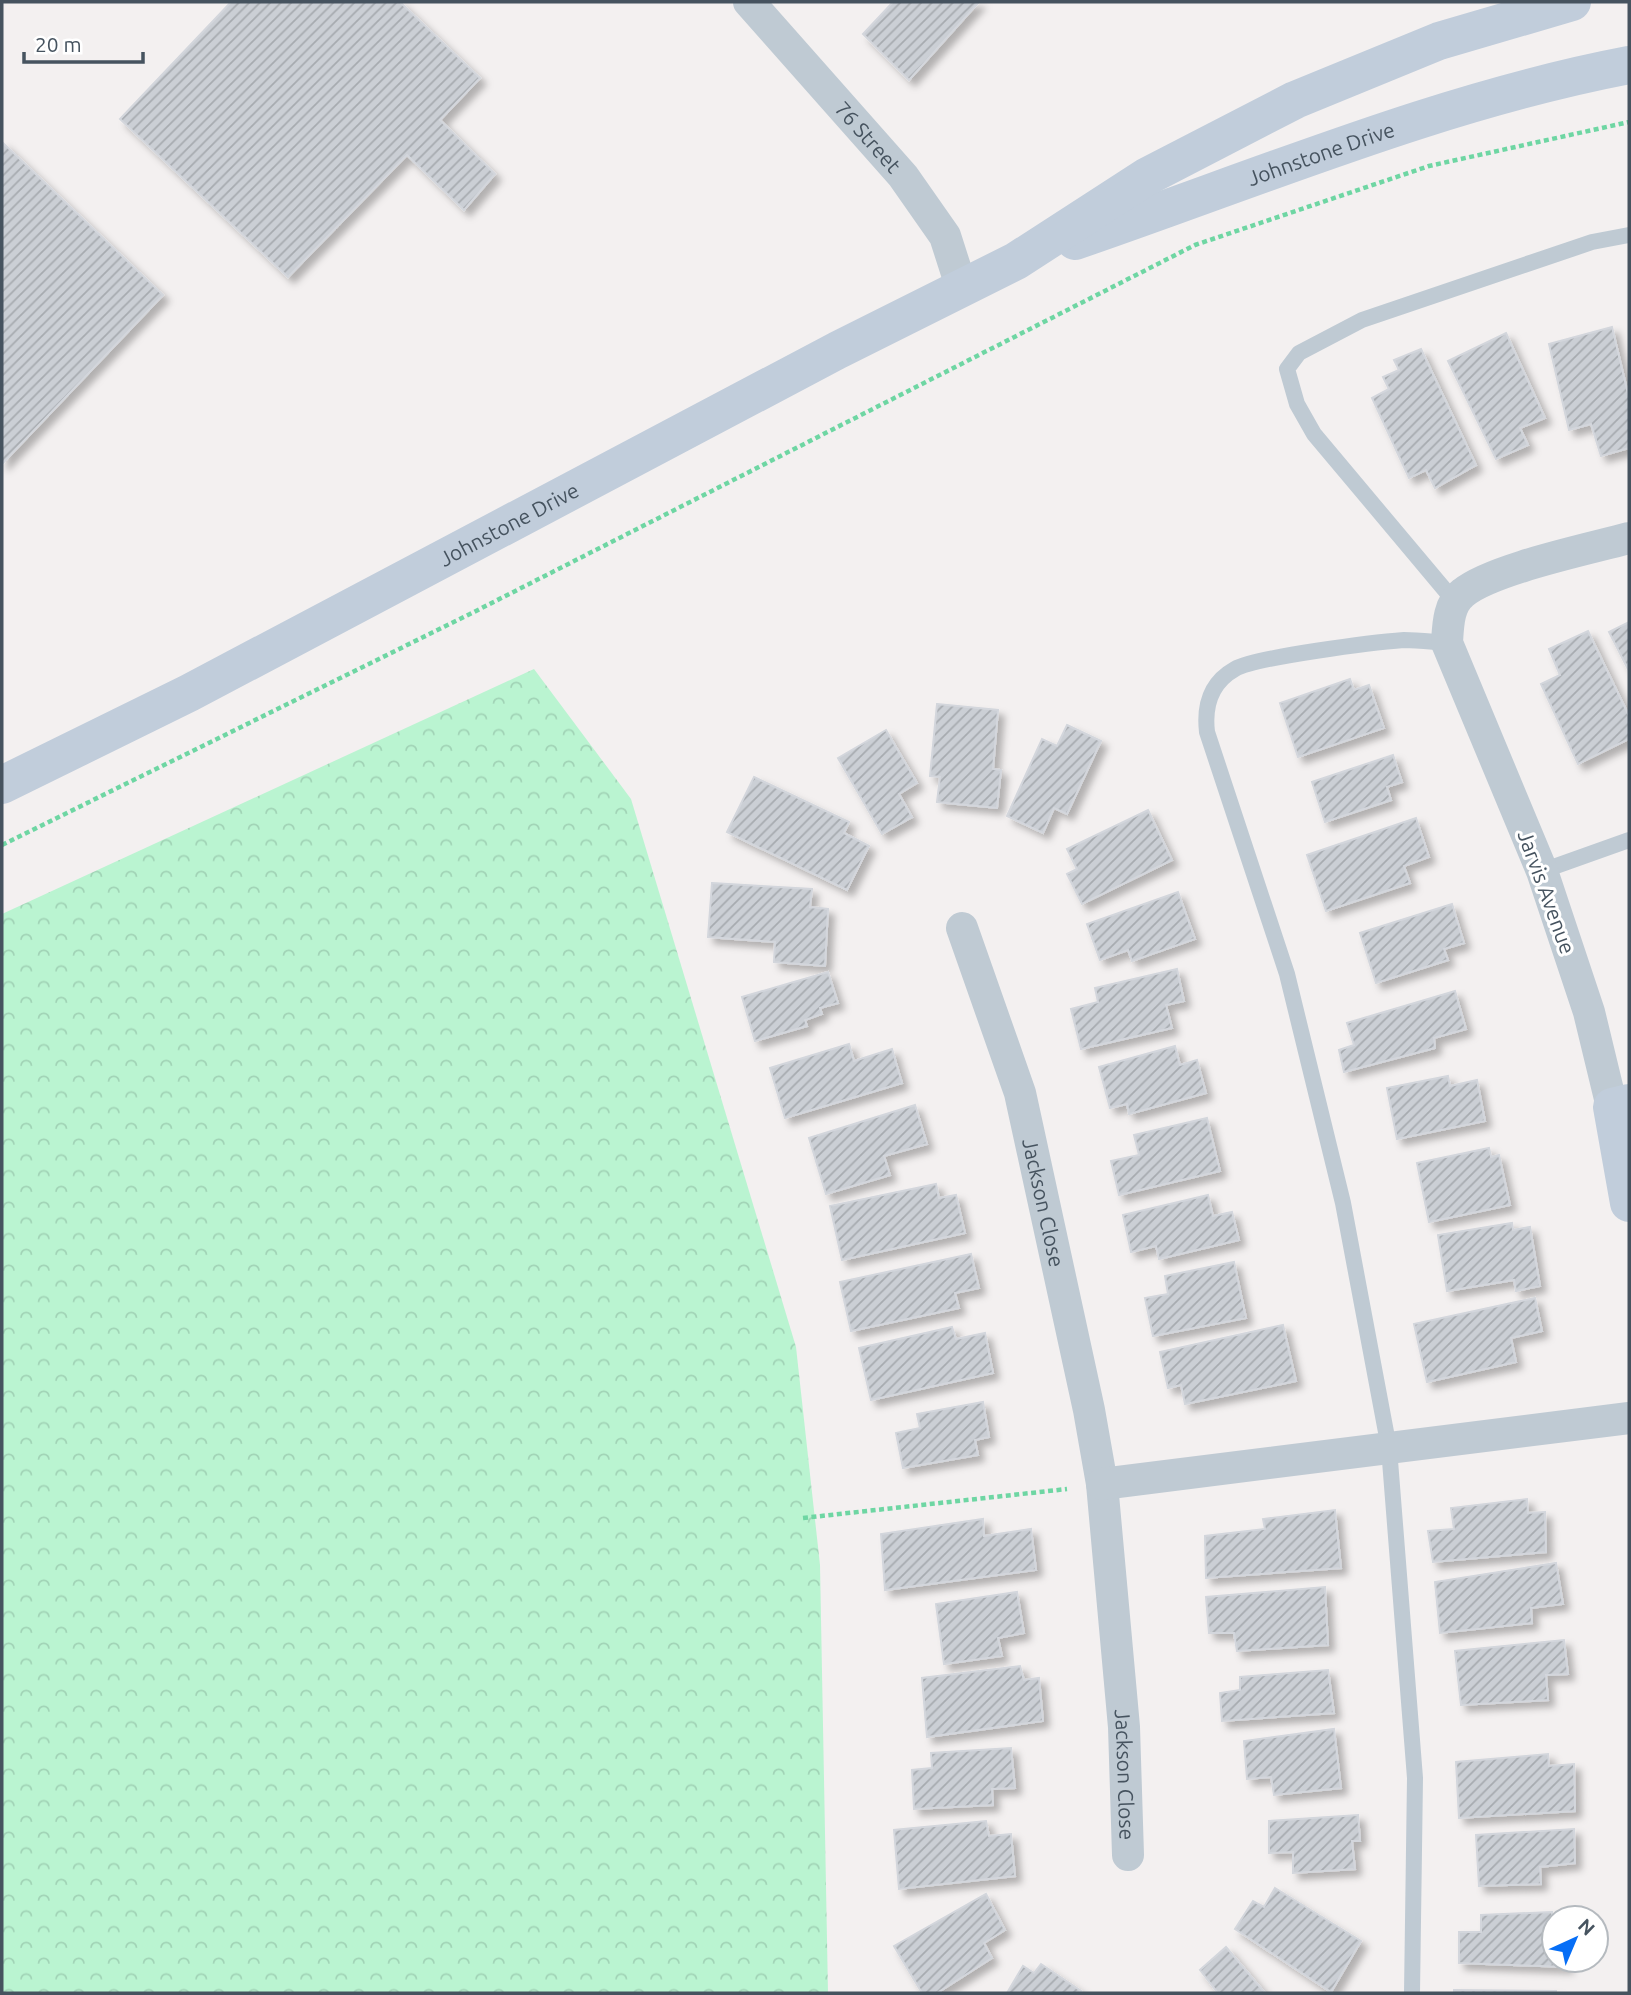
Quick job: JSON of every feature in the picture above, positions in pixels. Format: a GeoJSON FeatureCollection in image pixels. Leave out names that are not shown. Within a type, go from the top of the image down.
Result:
{"type":"FeatureCollection","features":[{"type":"Feature","properties":{"kind":"main road","name":"Johnstone Drive"},"geometry":{"type":"LineString","coordinates":[[2,785],[189,693],[838,350],[1016,261],[1146,177],[1295,100],[1439,41],[1572,2]]}},
{"type":"Feature","properties":{"kind":"main road","name":"Johnstone Drive"},"geometry":{"type":"LineString","coordinates":[[1016,261],[1401,125],[1592,72],[1629,65]]}},
{"type":"Feature","properties":{"kind":"main road","name":"Jarvis Avenue"},"geometry":{"type":"LineString","coordinates":[[1620,1105],[1629,1203]]}},
{"type":"Feature","properties":{"kind":"street","name":"76 Street"},"geometry":{"type":"LineString","coordinates":[[749,2],[903,176],[945,236],[962,289]]}},
{"type":"Feature","properties":{"kind":"street"},"geometry":{"type":"LineString","coordinates":[[1447,643],[1448,620],[1459,597],[1485,580],[1629,538]]}},
{"type":"Feature","properties":{"kind":"street","name":"Jarvis Avenue"},"geometry":{"type":"LineString","coordinates":[[1447,643],[1542,871],[1620,1105]]}},
{"type":"Feature","properties":{"kind":"street","name":"Jackson Close"},"geometry":{"type":"LineString","coordinates":[[962,928],[1020,1093],[1073,1333],[1102,1485],[1124,1727],[1128,1855]]}},
{"type":"Feature","properties":{"kind":"street"},"geometry":{"type":"LineString","coordinates":[[1102,1485],[1629,1418]]}},
{"type":"Feature","properties":{"kind":"lane"},"geometry":{"type":"LineString","coordinates":[[1459,597],[1314,434],[1297,404],[1287,369],[1299,353],[1362,320],[1592,242],[1629,235]]}},
{"type":"Feature","properties":{"kind":"lane"},"geometry":{"type":"LineString","coordinates":[[1412,1993],[1415,1778],[1389,1448],[1343,1203],[1287,974],[1210,742],[1204,708],[1212,692],[1225,677],[1236,668],[1260,661],[1404,640],[1447,643]]}},
{"type":"Feature","properties":{"kind":"lane"},"geometry":{"type":"LineString","coordinates":[[1542,871],[1629,840]]}},
{"type":"Feature","properties":{"kind":"path"},"geometry":{"type":"LineString","coordinates":[[2,845],[470,614],[1195,245],[1429,166],[1629,122]]}},
{"type":"Feature","properties":{"kind":"path"},"geometry":{"type":"LineString","coordinates":[[803,1518],[1102,1485]]}},
{"type":"Feature","properties":{"kind":"green space"},"geometry":{"type":"Polygon","coordinates":[[[534,669],[631,799],[796,1347],[820,1565],[828,1993],[2,1993],[2,914],[534,669]]]}},
{"type":"Feature","properties":{"kind":"building"},"geometry":{"type":"Polygon","coordinates":[[[231,2],[400,2],[480,78],[440,120],[495,174],[464,210],[407,155],[288,277],[120,119],[231,2]]]}},
{"type":"Feature","properties":{"kind":"building"},"geometry":{"type":"Polygon","coordinates":[[[893,2],[979,2],[909,80],[863,34],[893,2]]]}},
{"type":"Feature","properties":{"kind":"building"},"geometry":{"type":"Polygon","coordinates":[[[2,142],[163,295],[2,464],[2,142]]]}},
{"type":"Feature","properties":{"kind":"building"},"geometry":{"type":"Polygon","coordinates":[[[1612,327],[1629,398],[1629,448],[1601,456],[1591,424],[1569,430],[1549,344],[1612,327]]]}},
{"type":"Feature","properties":{"kind":"building"},"geometry":{"type":"Polygon","coordinates":[[[1506,333],[1545,418],[1520,428],[1528,445],[1496,459],[1448,361],[1506,333]]]}},
{"type":"Feature","properties":{"kind":"building"},"geometry":{"type":"Polygon","coordinates":[[[1421,349],[1476,465],[1435,488],[1426,470],[1409,478],[1372,398],[1389,389],[1383,377],[1399,370],[1394,360],[1421,349]]]}},
{"type":"Feature","properties":{"kind":"building"},"geometry":{"type":"Polygon","coordinates":[[[1629,622],[1629,671],[1609,632],[1629,622]]]}},
{"type":"Feature","properties":{"kind":"building"},"geometry":{"type":"Polygon","coordinates":[[[1588,631],[1629,716],[1629,739],[1578,764],[1541,684],[1560,675],[1549,649],[1588,631]]]}},
{"type":"Feature","properties":{"kind":"building"},"geometry":{"type":"Polygon","coordinates":[[[1350,679],[1354,690],[1369,685],[1384,728],[1298,757],[1280,703],[1350,679]]]}},
{"type":"Feature","properties":{"kind":"building"},"geometry":{"type":"Polygon","coordinates":[[[937,704],[998,710],[993,769],[1001,770],[997,808],[937,802],[940,777],[930,776],[937,704]]]}},
{"type":"Feature","properties":{"kind":"building"},"geometry":{"type":"Polygon","coordinates":[[[1067,725],[1101,741],[1067,814],[1054,808],[1043,833],[1007,816],[1042,739],[1057,746],[1067,725]]]}},
{"type":"Feature","properties":{"kind":"building"},"geometry":{"type":"Polygon","coordinates":[[[886,730],[917,783],[899,794],[912,817],[882,834],[838,758],[886,730]]]}},
{"type":"Feature","properties":{"kind":"building"},"geometry":{"type":"Polygon","coordinates":[[[1393,755],[1402,782],[1387,787],[1391,800],[1325,822],[1312,782],[1393,755]]]}},
{"type":"Feature","properties":{"kind":"building"},"geometry":{"type":"Polygon","coordinates":[[[754,777],[849,822],[844,833],[869,846],[847,890],[727,832],[754,777]]]}},
{"type":"Feature","properties":{"kind":"building"},"geometry":{"type":"Polygon","coordinates":[[[1148,810],[1172,860],[1082,904],[1067,874],[1077,869],[1067,849],[1148,810]]]}},
{"type":"Feature","properties":{"kind":"building"},"geometry":{"type":"Polygon","coordinates":[[[1416,818],[1429,857],[1404,866],[1410,883],[1326,911],[1307,855],[1416,818]]]}},
{"type":"Feature","properties":{"kind":"building"},"geometry":{"type":"Polygon","coordinates":[[[712,883],[812,889],[810,907],[828,909],[825,966],[774,962],[775,942],[708,937],[712,883]]]}},
{"type":"Feature","properties":{"kind":"building"},"geometry":{"type":"Polygon","coordinates":[[[1178,892],[1195,939],[1132,961],[1128,950],[1100,960],[1087,924],[1178,892]]]}},
{"type":"Feature","properties":{"kind":"building"},"geometry":{"type":"Polygon","coordinates":[[[1452,904],[1464,943],[1444,949],[1448,960],[1376,983],[1360,933],[1452,904]]]}},
{"type":"Feature","properties":{"kind":"building"},"geometry":{"type":"Polygon","coordinates":[[[1177,969],[1184,1001],[1166,1005],[1172,1028],[1081,1049],[1071,1009],[1098,1002],[1095,988],[1177,969]]]}},
{"type":"Feature","properties":{"kind":"building"},"geometry":{"type":"Polygon","coordinates":[[[828,972],[838,1003],[820,1008],[822,1014],[805,1020],[807,1026],[755,1041],[742,997],[828,972]]]}},
{"type":"Feature","properties":{"kind":"building"},"geometry":{"type":"Polygon","coordinates":[[[1455,991],[1466,1029],[1434,1038],[1435,1048],[1344,1072],[1339,1050],[1354,1045],[1347,1023],[1455,991]]]}},
{"type":"Feature","properties":{"kind":"building"},"geometry":{"type":"Polygon","coordinates":[[[849,1044],[854,1061],[892,1049],[902,1083],[785,1118],[770,1068],[849,1044]]]}},
{"type":"Feature","properties":{"kind":"building"},"geometry":{"type":"Polygon","coordinates":[[[1175,1046],[1180,1065],[1197,1060],[1206,1093],[1129,1114],[1127,1104],[1110,1108],[1099,1067],[1175,1046]]]}},
{"type":"Feature","properties":{"kind":"building"},"geometry":{"type":"Polygon","coordinates":[[[1448,1076],[1450,1086],[1477,1080],[1485,1121],[1397,1139],[1387,1088],[1448,1076]]]}},
{"type":"Feature","properties":{"kind":"building"},"geometry":{"type":"Polygon","coordinates":[[[915,1105],[927,1144],[884,1156],[890,1175],[826,1194],[809,1138],[915,1105]]]}},
{"type":"Feature","properties":{"kind":"building"},"geometry":{"type":"Polygon","coordinates":[[[1207,1118],[1220,1171],[1119,1195],[1111,1161],[1139,1155],[1134,1135],[1207,1118]]]}},
{"type":"Feature","properties":{"kind":"building"},"geometry":{"type":"Polygon","coordinates":[[[1489,1148],[1491,1157],[1499,1155],[1510,1205],[1429,1222],[1417,1163],[1489,1148]]]}},
{"type":"Feature","properties":{"kind":"building"},"geometry":{"type":"Polygon","coordinates":[[[936,1184],[939,1198],[956,1195],[965,1233],[842,1260],[830,1206],[936,1184]]]}},
{"type":"Feature","properties":{"kind":"building"},"geometry":{"type":"Polygon","coordinates":[[[1208,1195],[1213,1216],[1232,1212],[1239,1240],[1159,1259],[1156,1246],[1131,1252],[1123,1215],[1208,1195]]]}},
{"type":"Feature","properties":{"kind":"building"},"geometry":{"type":"Polygon","coordinates":[[[1512,1223],[1513,1230],[1530,1227],[1540,1286],[1516,1291],[1514,1280],[1447,1291],[1438,1235],[1512,1223]]]}},
{"type":"Feature","properties":{"kind":"building"},"geometry":{"type":"Polygon","coordinates":[[[971,1254],[979,1288],[955,1293],[959,1308],[851,1331],[840,1282],[971,1254]]]}},
{"type":"Feature","properties":{"kind":"building"},"geometry":{"type":"Polygon","coordinates":[[[1234,1262],[1246,1318],[1153,1336],[1145,1298],[1168,1294],[1165,1276],[1234,1262]]]}},
{"type":"Feature","properties":{"kind":"building"},"geometry":{"type":"Polygon","coordinates":[[[1535,1298],[1542,1331],[1511,1338],[1516,1362],[1427,1382],[1414,1324],[1535,1298]]]}},
{"type":"Feature","properties":{"kind":"building"},"geometry":{"type":"Polygon","coordinates":[[[1283,1325],[1296,1381],[1185,1404],[1181,1385],[1168,1388],[1160,1352],[1283,1325]]]}},
{"type":"Feature","properties":{"kind":"building"},"geometry":{"type":"Polygon","coordinates":[[[952,1327],[956,1339],[985,1333],[993,1373],[871,1400],[859,1348],[952,1327]]]}},
{"type":"Feature","properties":{"kind":"building"},"geometry":{"type":"Polygon","coordinates":[[[983,1402],[989,1437],[975,1440],[978,1455],[903,1468],[896,1433],[920,1428],[917,1414],[983,1402]]]}},
{"type":"Feature","properties":{"kind":"building"},"geometry":{"type":"Polygon","coordinates":[[[1527,1499],[1528,1513],[1545,1512],[1546,1552],[1433,1562],[1428,1531],[1454,1529],[1451,1508],[1527,1499]]]}},
{"type":"Feature","properties":{"kind":"building"},"geometry":{"type":"Polygon","coordinates":[[[1335,1510],[1341,1568],[1206,1578],[1205,1536],[1265,1529],[1263,1519],[1335,1510]]]}},
{"type":"Feature","properties":{"kind":"building"},"geometry":{"type":"Polygon","coordinates":[[[983,1519],[984,1536],[1031,1529],[1036,1570],[885,1590],[881,1534],[983,1519]]]}},
{"type":"Feature","properties":{"kind":"building"},"geometry":{"type":"Polygon","coordinates":[[[1556,1563],[1563,1604],[1531,1608],[1532,1623],[1440,1633],[1435,1582],[1556,1563]]]}},
{"type":"Feature","properties":{"kind":"building"},"geometry":{"type":"Polygon","coordinates":[[[1325,1587],[1328,1645],[1237,1651],[1234,1633],[1209,1633],[1206,1597],[1325,1587]]]}},
{"type":"Feature","properties":{"kind":"building"},"geometry":{"type":"Polygon","coordinates":[[[1017,1592],[1024,1633],[998,1638],[1002,1656],[944,1664],[936,1604],[1017,1592]]]}},
{"type":"Feature","properties":{"kind":"building"},"geometry":{"type":"Polygon","coordinates":[[[1564,1640],[1568,1674],[1546,1675],[1548,1700],[1461,1705],[1455,1651],[1564,1640]]]}},
{"type":"Feature","properties":{"kind":"building"},"geometry":{"type":"Polygon","coordinates":[[[1020,1666],[1024,1680],[1039,1678],[1043,1721],[927,1737],[922,1678],[1020,1666]]]}},
{"type":"Feature","properties":{"kind":"building"},"geometry":{"type":"Polygon","coordinates":[[[1328,1670],[1334,1713],[1222,1721],[1220,1693],[1240,1690],[1240,1677],[1328,1670]]]}},
{"type":"Feature","properties":{"kind":"building"},"geometry":{"type":"Polygon","coordinates":[[[1334,1729],[1341,1788],[1274,1795],[1271,1777],[1247,1779],[1244,1741],[1334,1729]]]}},
{"type":"Feature","properties":{"kind":"building"},"geometry":{"type":"Polygon","coordinates":[[[1011,1748],[1015,1788],[992,1789],[993,1805],[914,1809],[912,1770],[932,1768],[931,1753],[1011,1748]]]}},
{"type":"Feature","properties":{"kind":"building"},"geometry":{"type":"Polygon","coordinates":[[[1548,1754],[1549,1766],[1574,1764],[1575,1811],[1459,1818],[1456,1762],[1548,1754]]]}},
{"type":"Feature","properties":{"kind":"building"},"geometry":{"type":"Polygon","coordinates":[[[1358,1815],[1360,1841],[1352,1841],[1355,1869],[1293,1873],[1293,1852],[1269,1853],[1269,1821],[1358,1815]]]}},
{"type":"Feature","properties":{"kind":"building"},"geometry":{"type":"Polygon","coordinates":[[[986,1821],[989,1836],[1011,1834],[1015,1876],[899,1889],[894,1830],[986,1821]]]}},
{"type":"Feature","properties":{"kind":"building"},"geometry":{"type":"Polygon","coordinates":[[[1574,1829],[1575,1863],[1540,1867],[1541,1884],[1479,1886],[1476,1835],[1574,1829]]]}},
{"type":"Feature","properties":{"kind":"building"},"geometry":{"type":"Polygon","coordinates":[[[1275,1888],[1361,1941],[1331,1992],[1235,1929],[1253,1901],[1264,1907],[1275,1888]]]}},
{"type":"Feature","properties":{"kind":"building"},"geometry":{"type":"Polygon","coordinates":[[[986,1894],[1005,1930],[984,1943],[992,1958],[937,1993],[922,1993],[894,1946],[986,1894]]]}},
{"type":"Feature","properties":{"kind":"building"},"geometry":{"type":"Polygon","coordinates":[[[1540,1913],[1540,1966],[1459,1963],[1459,1932],[1481,1932],[1481,1915],[1540,1913]]]}},
{"type":"Feature","properties":{"kind":"building"},"geometry":{"type":"Polygon","coordinates":[[[1226,1947],[1265,1993],[1218,1993],[1200,1970],[1226,1947]]]}},
{"type":"Feature","properties":{"kind":"building"},"geometry":{"type":"Polygon","coordinates":[[[1041,1964],[1081,1991],[1007,1993],[1023,1966],[1034,1973],[1041,1964]]]}},
{"type":"Feature","properties":{"kind":"building"},"geometry":{"type":"Polygon","coordinates":[[[1454,1990],[1557,1991],[1454,1993],[1454,1990]]]}}]}
